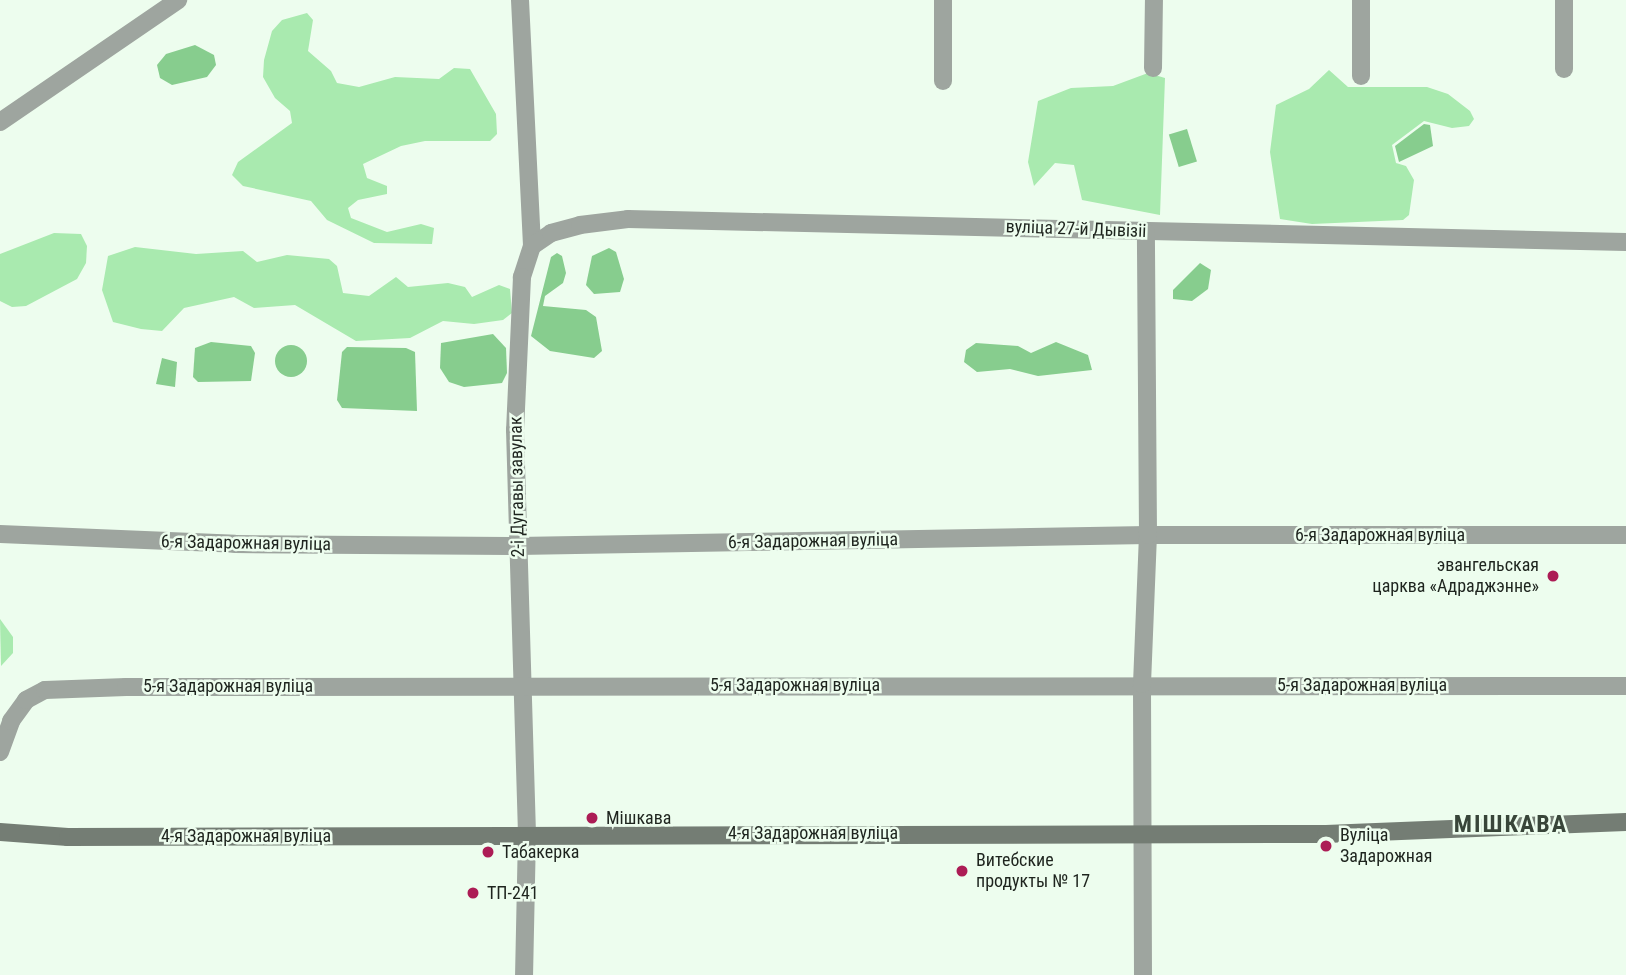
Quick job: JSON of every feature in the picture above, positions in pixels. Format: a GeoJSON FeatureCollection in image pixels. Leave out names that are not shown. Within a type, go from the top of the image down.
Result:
{"type":"FeatureCollection","features":[{"type":"Feature","properties":{"kind":"main road","name":"4-я Задарожная вуліца"},"geometry":{"type":"LineString","coordinates":[[0,832],[68,837],[1326,834],[1626,822]]}},
{"type":"Feature","properties":{"kind":"street"},"geometry":{"type":"LineString","coordinates":[[0,122],[178,0]]}},
{"type":"Feature","properties":{"kind":"street","name":"2-і Дугавы завулак"},"geometry":{"type":"LineString","coordinates":[[520,0],[532,246],[522,277],[515,430],[527,834],[524,975]]}},
{"type":"Feature","properties":{"kind":"street"},"geometry":{"type":"LineString","coordinates":[[943,0],[943,81]]}},
{"type":"Feature","properties":{"kind":"street"},"geometry":{"type":"LineString","coordinates":[[1153,68],[1154,0]]}},
{"type":"Feature","properties":{"kind":"street"},"geometry":{"type":"LineString","coordinates":[[1361,0],[1361,76]]}},
{"type":"Feature","properties":{"kind":"street"},"geometry":{"type":"LineString","coordinates":[[1564,0],[1564,69]]}},
{"type":"Feature","properties":{"kind":"street","name":"вуліца 27-й Дывізіі"},"geometry":{"type":"LineString","coordinates":[[532,246],[570,228],[628,219],[1626,242]]}},
{"type":"Feature","properties":{"kind":"street"},"geometry":{"type":"LineString","coordinates":[[1143,975],[1145,833],[1142,684],[1148,535],[1146,232]]}},
{"type":"Feature","properties":{"kind":"street","name":"6-я Задарожная вуліца"},"geometry":{"type":"LineString","coordinates":[[0,534],[235,544],[518,546],[1148,535],[1626,535]]}},
{"type":"Feature","properties":{"kind":"street","name":"5-я Задарожная вуліца"},"geometry":{"type":"LineString","coordinates":[[0,752],[10,721],[26,699],[45,690],[522,685],[1626,686]]}},
{"type":"Feature","properties":{"kind":"shaded area"},"geometry":{"type":"Polygon","coordinates":[[[307,13],[313,20],[308,51],[331,71],[337,83],[359,87],[395,77],[439,79],[454,68],[470,69],[496,114],[497,134],[490,141],[425,141],[401,146],[363,164],[367,178],[387,186],[387,194],[358,200],[348,208],[351,218],[387,232],[421,224],[434,228],[432,244],[374,243],[327,220],[311,201],[243,186],[232,175],[238,162],[292,123],[290,111],[275,98],[263,77],[264,60],[272,31],[282,20],[307,13]]]}},
{"type":"Feature","properties":{"kind":"shaded area"},"geometry":{"type":"Polygon","coordinates":[[[195,45],[214,55],[216,65],[207,77],[172,85],[160,78],[157,65],[166,54],[195,45]]]}},
{"type":"Feature","properties":{"kind":"shaded area"},"geometry":{"type":"Polygon","coordinates":[[[1329,70],[1348,87],[1427,87],[1448,94],[1470,111],[1474,119],[1469,126],[1452,128],[1424,121],[1392,145],[1396,163],[1406,166],[1414,180],[1409,215],[1403,220],[1312,224],[1280,219],[1270,152],[1276,105],[1309,89],[1329,70]]]}},
{"type":"Feature","properties":{"kind":"shaded area"},"geometry":{"type":"Polygon","coordinates":[[[1148,73],[1165,78],[1160,215],[1082,200],[1074,165],[1055,163],[1034,186],[1028,162],[1038,101],[1071,88],[1113,86],[1148,73]]]}},
{"type":"Feature","properties":{"kind":"shaded area"},"geometry":{"type":"Polygon","coordinates":[[[1424,124],[1430,125],[1433,146],[1399,162],[1395,146],[1424,124]]]}},
{"type":"Feature","properties":{"kind":"shaded area"},"geometry":{"type":"Polygon","coordinates":[[[1187,129],[1197,162],[1179,167],[1169,135],[1187,129]]]}},
{"type":"Feature","properties":{"kind":"shaded area"},"geometry":{"type":"Polygon","coordinates":[[[54,233],[81,234],[87,246],[86,263],[77,279],[26,306],[12,307],[0,301],[0,254],[54,233]]]}},
{"type":"Feature","properties":{"kind":"shaded area"},"geometry":{"type":"Polygon","coordinates":[[[135,247],[196,254],[243,251],[257,262],[287,255],[329,259],[337,266],[343,293],[369,296],[396,277],[408,287],[448,283],[465,287],[472,297],[499,285],[510,289],[512,313],[503,320],[474,324],[443,321],[410,338],[356,341],[295,305],[254,308],[234,297],[184,308],[162,331],[141,329],[113,322],[102,290],[108,256],[135,247]]]}},
{"type":"Feature","properties":{"kind":"shaded area"},"geometry":{"type":"Polygon","coordinates":[[[609,248],[616,252],[624,279],[620,292],[594,294],[586,285],[592,256],[609,248]]]}},
{"type":"Feature","properties":{"kind":"shaded area"},"geometry":{"type":"Polygon","coordinates":[[[557,253],[562,256],[566,273],[563,283],[545,296],[543,306],[586,310],[596,317],[602,351],[594,358],[550,351],[531,336],[551,257],[557,253]]]}},
{"type":"Feature","properties":{"kind":"shaded area"},"geometry":{"type":"Polygon","coordinates":[[[1200,263],[1211,270],[1208,289],[1192,301],[1173,299],[1173,290],[1200,263]]]}},
{"type":"Feature","properties":{"kind":"shaded area"},"geometry":{"type":"Polygon","coordinates":[[[493,334],[506,348],[507,373],[502,383],[464,387],[449,382],[440,368],[441,343],[493,334]]]}},
{"type":"Feature","properties":{"kind":"shaded area"},"geometry":{"type":"Polygon","coordinates":[[[211,342],[251,346],[255,353],[251,381],[198,382],[193,377],[195,348],[211,342]]]}},
{"type":"Feature","properties":{"kind":"shaded area"},"geometry":{"type":"Polygon","coordinates":[[[1056,342],[1088,355],[1092,370],[1038,376],[1010,369],[977,372],[964,362],[966,350],[976,343],[1018,346],[1031,353],[1056,342]]]}},
{"type":"Feature","properties":{"kind":"shaded area"},"geometry":{"type":"Polygon","coordinates":[[[291,345],[302,350],[307,361],[302,372],[291,377],[280,372],[275,361],[280,350],[291,345]]]}},
{"type":"Feature","properties":{"kind":"shaded area"},"geometry":{"type":"Polygon","coordinates":[[[347,347],[406,348],[415,352],[417,411],[342,408],[337,400],[342,352],[347,347]]]}},
{"type":"Feature","properties":{"kind":"shaded area"},"geometry":{"type":"Polygon","coordinates":[[[162,358],[177,362],[175,387],[156,384],[162,358]]]}},
{"type":"Feature","properties":{"kind":"shaded area"},"geometry":{"type":"Polygon","coordinates":[[[0,619],[13,637],[13,653],[1,666],[0,619]]]}},
{"type":"Feature","properties":{"kind":"place","name":"эвангельская царква «Адраджэнне»"},"geometry":{"type":"Point","coordinates":[1553,576]}},
{"type":"Feature","properties":{"kind":"place","name":"Мішкава"},"geometry":{"type":"Point","coordinates":[592,818]}},
{"type":"Feature","properties":{"kind":"place","name":"Вуліца Задарожная"},"geometry":{"type":"Point","coordinates":[1326,846]}},
{"type":"Feature","properties":{"kind":"place","name":"Табакерка"},"geometry":{"type":"Point","coordinates":[488,852]}},
{"type":"Feature","properties":{"kind":"place","name":"Витебские продукты № 17"},"geometry":{"type":"Point","coordinates":[962,871]}},
{"type":"Feature","properties":{"kind":"place","name":"ТП-241"},"geometry":{"type":"Point","coordinates":[473,893]}},
{"type":"Feature","properties":{"kind":"district","name":"МІШКАВА"},"geometry":{"type":"Point","coordinates":[1511,825]}}]}
